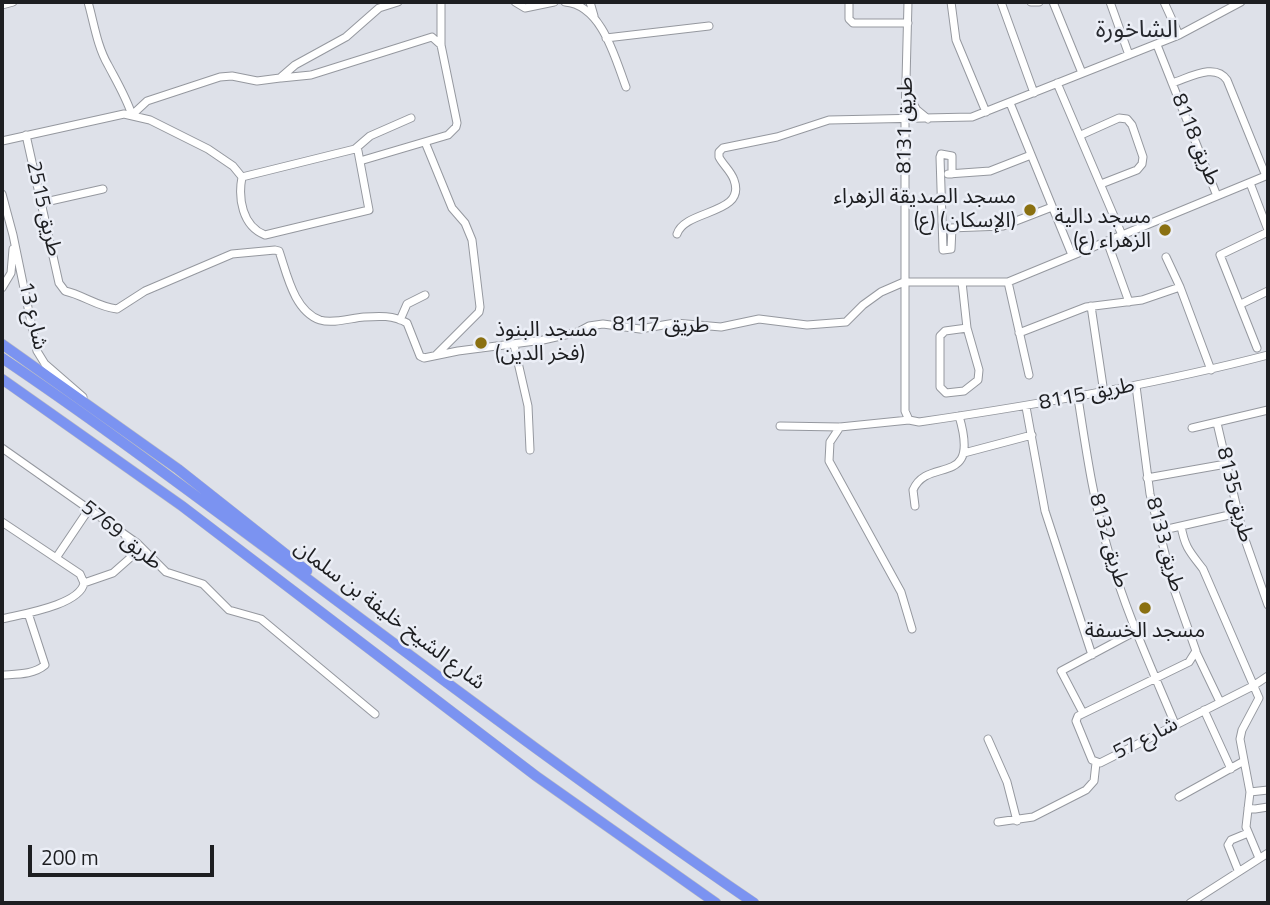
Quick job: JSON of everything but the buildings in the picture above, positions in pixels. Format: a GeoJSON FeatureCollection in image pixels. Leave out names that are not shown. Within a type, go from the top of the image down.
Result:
{"type":"FeatureCollection","features":[{"type":"Feature","properties":{"kind":"highway"},"geometry":{"type":"LineString","coordinates":[[2,344],[178,468],[276,546],[360,618]]}},
{"type":"Feature","properties":{"kind":"highway","name":"شارع الشيخ خليفة بن سلمان"},"geometry":{"type":"LineString","coordinates":[[2,358],[154,465],[636,822],[754,903]]}},
{"type":"Feature","properties":{"kind":"highway","name":"شارع الشيخ خليفة بن سلمان"},"geometry":{"type":"LineString","coordinates":[[2,379],[182,506],[536,776],[716,903]]}},
{"type":"Feature","properties":{"kind":"street"},"geometry":{"type":"LineString","coordinates":[[2,5],[13,2]]}},
{"type":"Feature","properties":{"kind":"street"},"geometry":{"type":"LineString","coordinates":[[88,2],[98,42],[132,115]]}},
{"type":"Feature","properties":{"kind":"street"},"geometry":{"type":"LineString","coordinates":[[280,78],[295,65],[346,37],[385,4],[398,2]]}},
{"type":"Feature","properties":{"kind":"street"},"geometry":{"type":"LineString","coordinates":[[360,161],[448,135],[456,127],[440,45],[441,2]]}},
{"type":"Feature","properties":{"kind":"street"},"geometry":{"type":"LineString","coordinates":[[515,2],[525,8],[554,2]]}},
{"type":"Feature","properties":{"kind":"street"},"geometry":{"type":"LineString","coordinates":[[565,2],[578,4],[594,20],[606,38],[626,87]]}},
{"type":"Feature","properties":{"kind":"street"},"geometry":{"type":"LineString","coordinates":[[590,2],[594,20]]}},
{"type":"Feature","properties":{"kind":"street"},"geometry":{"type":"LineString","coordinates":[[849,2],[849,19],[853,23],[908,23]]}},
{"type":"Feature","properties":{"kind":"street","name":"طريق 8131"},"geometry":{"type":"LineString","coordinates":[[907,418],[904,282],[908,2]]}},
{"type":"Feature","properties":{"kind":"street"},"geometry":{"type":"LineString","coordinates":[[951,2],[956,40],[986,112]]}},
{"type":"Feature","properties":{"kind":"street"},"geometry":{"type":"LineString","coordinates":[[1000,2],[1034,93]]}},
{"type":"Feature","properties":{"kind":"street"},"geometry":{"type":"LineString","coordinates":[[1031,2],[1039,2]]}},
{"type":"Feature","properties":{"kind":"street"},"geometry":{"type":"LineString","coordinates":[[1052,2],[1082,73]]}},
{"type":"Feature","properties":{"kind":"street"},"geometry":{"type":"LineString","coordinates":[[1110,2],[1129,55]]}},
{"type":"Feature","properties":{"kind":"street"},"geometry":{"type":"LineString","coordinates":[[1164,2],[1179,35]]}},
{"type":"Feature","properties":{"kind":"street"},"geometry":{"type":"LineString","coordinates":[[1222,2],[1226,11]]}},
{"type":"Feature","properties":{"kind":"street"},"geometry":{"type":"LineString","coordinates":[[677,234],[682,225],[727,204],[735,196],[734,178],[719,157],[723,148],[777,137],[829,120],[972,117],[1157,45],[1241,2]]}},
{"type":"Feature","properties":{"kind":"street"},"geometry":{"type":"LineString","coordinates":[[606,38],[709,26]]}},
{"type":"Feature","properties":{"kind":"street"},"geometry":{"type":"LineString","coordinates":[[132,115],[147,102],[220,78],[232,76],[257,81],[311,75],[432,37],[437,39],[440,45]]}},
{"type":"Feature","properties":{"kind":"street","name":"طريق 8118"},"geometry":{"type":"LineString","coordinates":[[1157,45],[1217,196]]}},
{"type":"Feature","properties":{"kind":"street","name":"طريق 8118"},"geometry":{"type":"LineString","coordinates":[[1172,83],[1211,71],[1223,74],[1267,176]]}},
{"type":"Feature","properties":{"kind":"street"},"geometry":{"type":"LineString","coordinates":[[1057,83],[1122,235]]}},
{"type":"Feature","properties":{"kind":"street"},"geometry":{"type":"LineString","coordinates":[[906,92],[917,110],[928,119]]}},
{"type":"Feature","properties":{"kind":"street"},"geometry":{"type":"LineString","coordinates":[[1010,103],[1072,255]]}},
{"type":"Feature","properties":{"kind":"street","name":"طريق 2515"},"geometry":{"type":"LineString","coordinates":[[2,141],[124,114],[132,115]]}},
{"type":"Feature","properties":{"kind":"street"},"geometry":{"type":"LineString","coordinates":[[132,115],[150,120],[208,149],[233,166],[242,177]]}},
{"type":"Feature","properties":{"kind":"street"},"geometry":{"type":"LineString","coordinates":[[242,177],[355,149],[370,136],[411,118]]}},
{"type":"Feature","properties":{"kind":"street"},"geometry":{"type":"LineString","coordinates":[[1081,135],[1119,118],[1127,119],[1132,125],[1143,157],[1142,164],[1137,170],[1101,184]]}},
{"type":"Feature","properties":{"kind":"street","name":"طريق 2515"},"geometry":{"type":"LineString","coordinates":[[26,135],[59,283],[65,291],[117,309],[145,291],[232,254],[271,250]]}},
{"type":"Feature","properties":{"kind":"street"},"geometry":{"type":"LineString","coordinates":[[265,235],[271,250],[279,251],[298,299],[318,319],[330,321],[382,315],[400,320],[407,323],[420,356],[436,356],[479,312],[480,307],[472,240],[465,223],[452,208],[425,142]]}},
{"type":"Feature","properties":{"kind":"street"},"geometry":{"type":"LineString","coordinates":[[242,177],[239,191],[242,208],[257,231],[265,235],[369,210],[360,161],[355,149]]}},
{"type":"Feature","properties":{"kind":"street"},"geometry":{"type":"LineString","coordinates":[[952,174],[952,156],[943,153],[940,155],[941,247],[948,250],[952,248],[952,228]]}},
{"type":"Feature","properties":{"kind":"street"},"geometry":{"type":"LineString","coordinates":[[940,174],[990,171],[1031,155]]}},
{"type":"Feature","properties":{"kind":"street","name":"طريق 8117"},"geometry":{"type":"LineString","coordinates":[[436,356],[561,336],[603,324],[640,329],[675,323],[721,327],[759,319],[807,325],[846,322],[881,292],[904,282],[1008,282],[1267,176]]}},
{"type":"Feature","properties":{"kind":"street"},"geometry":{"type":"LineString","coordinates":[[1250,183],[1265,207],[1268,231],[1220,255],[1257,348]]}},
{"type":"Feature","properties":{"kind":"street"},"geometry":{"type":"LineString","coordinates":[[41,203],[103,189]]}},
{"type":"Feature","properties":{"kind":"street","name":"شارع 13"},"geometry":{"type":"LineString","coordinates":[[2,194],[37,351],[45,363],[102,413]]}},
{"type":"Feature","properties":{"kind":"street"},"geometry":{"type":"LineString","coordinates":[[942,228],[1011,224],[1052,206]]}},
{"type":"Feature","properties":{"kind":"street","name":"شارع 13"},"geometry":{"type":"LineString","coordinates":[[2,288],[11,273],[13,235]]}},
{"type":"Feature","properties":{"kind":"street"},"geometry":{"type":"LineString","coordinates":[[1107,241],[1129,302]]}},
{"type":"Feature","properties":{"kind":"street"},"geometry":{"type":"LineString","coordinates":[[1167,257],[1211,370]]}},
{"type":"Feature","properties":{"kind":"street"},"geometry":{"type":"LineString","coordinates":[[962,282],[967,328],[979,370],[978,380],[964,391],[946,393],[942,391],[939,383],[940,335],[945,331],[967,328]]}},
{"type":"Feature","properties":{"kind":"street"},"geometry":{"type":"LineString","coordinates":[[1008,282],[1029,375]]}},
{"type":"Feature","properties":{"kind":"street"},"geometry":{"type":"LineString","coordinates":[[1020,333],[1091,306],[1147,299],[1180,287]]}},
{"type":"Feature","properties":{"kind":"street"},"geometry":{"type":"LineString","coordinates":[[1241,304],[1268,291]]}},
{"type":"Feature","properties":{"kind":"street"},"geometry":{"type":"LineString","coordinates":[[400,320],[407,304],[425,295]]}},
{"type":"Feature","properties":{"kind":"street"},"geometry":{"type":"LineString","coordinates":[[1091,306],[1104,393]]}},
{"type":"Feature","properties":{"kind":"street"},"geometry":{"type":"LineString","coordinates":[[514,345],[528,406],[530,450]]}},
{"type":"Feature","properties":{"kind":"street","name":"طريق 8115"},"geometry":{"type":"LineString","coordinates":[[780,426],[840,427],[907,418],[919,422],[1026,407],[1268,357]]}},
{"type":"Feature","properties":{"kind":"street","name":"طريق 8133"},"geometry":{"type":"LineString","coordinates":[[1136,386],[1147,478],[1158,531],[1174,589],[1196,652],[1220,702]]}},
{"type":"Feature","properties":{"kind":"street","name":"طريق 8132"},"geometry":{"type":"LineString","coordinates":[[1078,398],[1101,524],[1114,571],[1175,724]]}},
{"type":"Feature","properties":{"kind":"street"},"geometry":{"type":"LineString","coordinates":[[1026,407],[1045,511],[1092,655]]}},
{"type":"Feature","properties":{"kind":"street"},"geometry":{"type":"LineString","coordinates":[[1192,428],[1268,411]]}},
{"type":"Feature","properties":{"kind":"street"},"geometry":{"type":"LineString","coordinates":[[915,506],[913,490],[916,484],[955,466],[964,453],[964,432],[959,416]]}},
{"type":"Feature","properties":{"kind":"street","name":"طريق 8135"},"geometry":{"type":"LineString","coordinates":[[1217,423],[1238,513],[1268,605]]}},
{"type":"Feature","properties":{"kind":"street"},"geometry":{"type":"LineString","coordinates":[[840,427],[830,442],[829,461],[901,592],[912,629]]}},
{"type":"Feature","properties":{"kind":"street"},"geometry":{"type":"LineString","coordinates":[[964,453],[1031,435]]}},
{"type":"Feature","properties":{"kind":"street","name":"طريق 5769"},"geometry":{"type":"LineString","coordinates":[[2,449],[125,534],[166,572],[204,584],[229,610],[261,619],[375,714]]}},
{"type":"Feature","properties":{"kind":"street"},"geometry":{"type":"LineString","coordinates":[[1147,478],[1226,464]]}},
{"type":"Feature","properties":{"kind":"street"},"geometry":{"type":"LineString","coordinates":[[56,558],[89,509]]}},
{"type":"Feature","properties":{"kind":"street"},"geometry":{"type":"LineString","coordinates":[[1158,531],[1238,513]]}},
{"type":"Feature","properties":{"kind":"street"},"geometry":{"type":"LineString","coordinates":[[2,522],[80,574],[84,583],[76,596],[2,620]]}},
{"type":"Feature","properties":{"kind":"street"},"geometry":{"type":"LineString","coordinates":[[1181,526],[1189,554],[1203,569],[1259,701],[1241,734],[1250,792],[1245,822],[1259,859]]}},
{"type":"Feature","properties":{"kind":"street"},"geometry":{"type":"LineString","coordinates":[[84,583],[113,573],[130,558],[130,546],[125,534]]}},
{"type":"Feature","properties":{"kind":"street"},"geometry":{"type":"LineString","coordinates":[[2,675],[39,670],[45,664],[28,613]]}},
{"type":"Feature","properties":{"kind":"street"},"geometry":{"type":"LineString","coordinates":[[1136,631],[1061,671],[1083,713],[1189,662],[1196,652]]}},
{"type":"Feature","properties":{"kind":"street","name":"شارع 57"},"geometry":{"type":"LineString","coordinates":[[1083,713],[1076,718],[1092,760],[1096,763],[1253,686],[1268,676]]}},
{"type":"Feature","properties":{"kind":"street","name":"شارع 57"},"geometry":{"type":"LineString","coordinates":[[1204,710],[1231,769]]}},
{"type":"Feature","properties":{"kind":"street"},"geometry":{"type":"LineString","coordinates":[[989,739],[1007,782],[1017,821]]}},
{"type":"Feature","properties":{"kind":"street"},"geometry":{"type":"LineString","coordinates":[[1179,797],[1244,761]]}},
{"type":"Feature","properties":{"kind":"street"},"geometry":{"type":"LineString","coordinates":[[998,822],[1017,821],[1040,815],[1086,790],[1094,781],[1096,763]]}},
{"type":"Feature","properties":{"kind":"street"},"geometry":{"type":"LineString","coordinates":[[1250,792],[1268,790]]}},
{"type":"Feature","properties":{"kind":"street"},"geometry":{"type":"LineString","coordinates":[[1248,808],[1268,807]]}},
{"type":"Feature","properties":{"kind":"street"},"geometry":{"type":"LineString","coordinates":[[1238,870],[1228,845],[1231,840],[1248,833]]}},
{"type":"Feature","properties":{"kind":"street"},"geometry":{"type":"LineString","coordinates":[[1196,902],[1238,870],[1268,853]]}},
{"type":"Feature","properties":{"kind":"place","name":"مسجد الصديقة الزهراء (ع) (الإسكان)"},"geometry":{"type":"Point","coordinates":[1030,210]}},
{"type":"Feature","properties":{"kind":"place","name":"مسجد دالية الزهراء (ع)"},"geometry":{"type":"Point","coordinates":[1165,230]}},
{"type":"Feature","properties":{"kind":"place","name":"مسجد البنوذ (فخر الدين)"},"geometry":{"type":"Point","coordinates":[481,343]}},
{"type":"Feature","properties":{"kind":"place","name":"مسجد الخسفة"},"geometry":{"type":"Point","coordinates":[1145,608]}},
{"type":"Feature","properties":{"kind":"district","name":"الشاخورة"},"geometry":{"type":"Point","coordinates":[1137,31]}}]}
